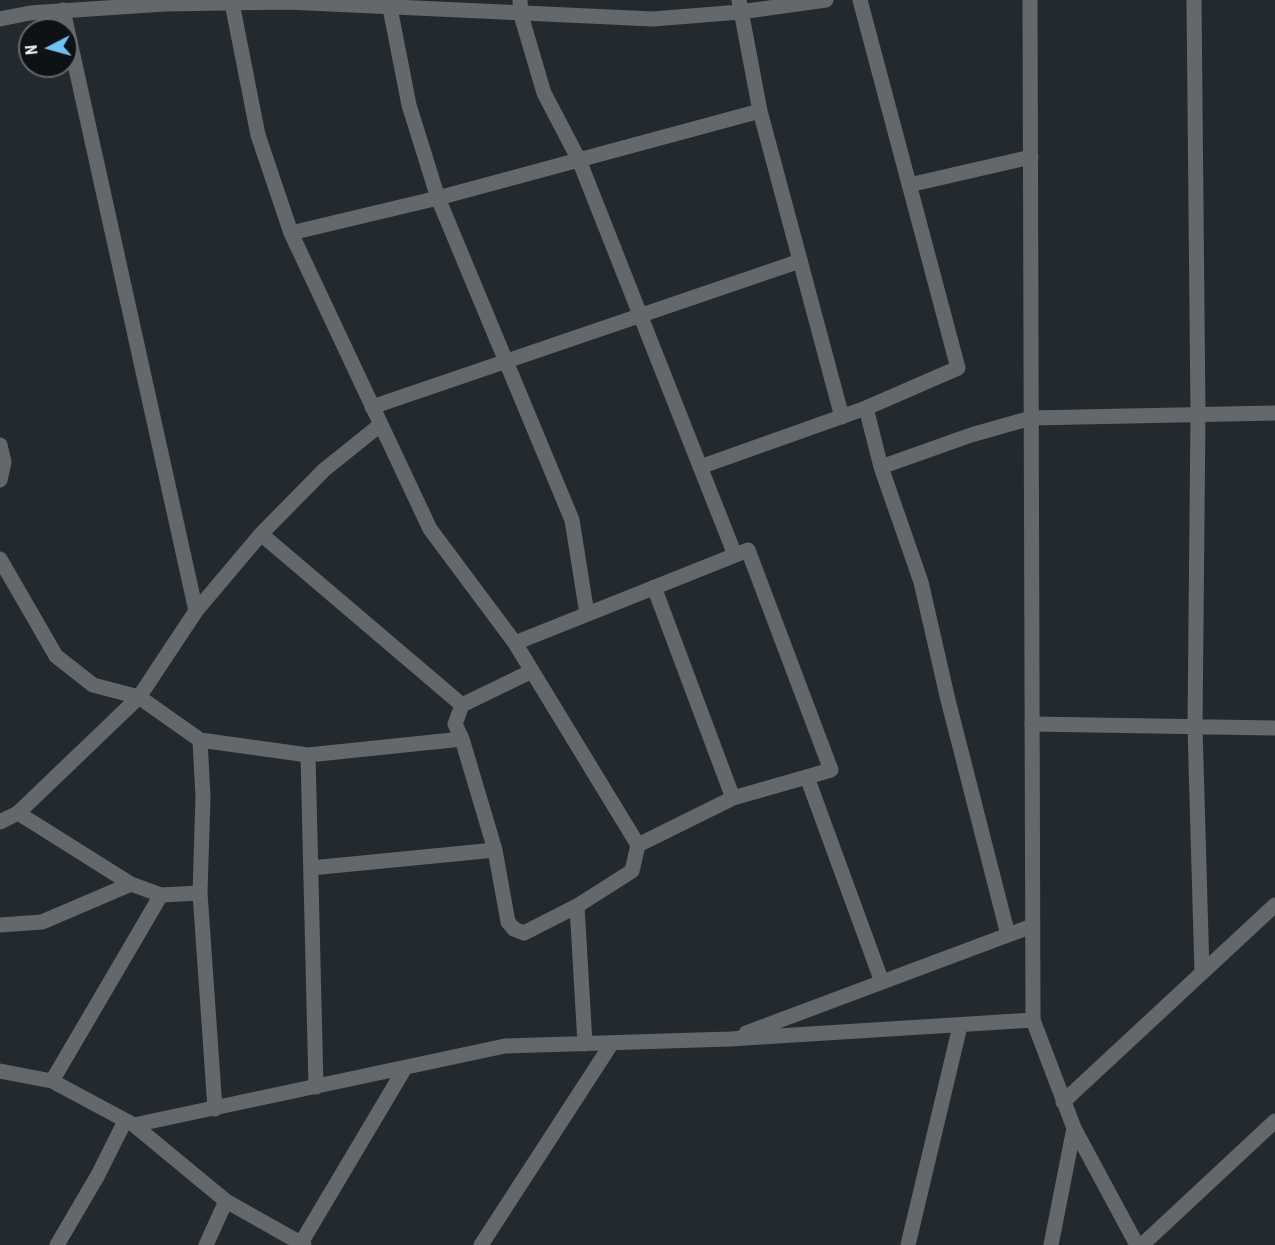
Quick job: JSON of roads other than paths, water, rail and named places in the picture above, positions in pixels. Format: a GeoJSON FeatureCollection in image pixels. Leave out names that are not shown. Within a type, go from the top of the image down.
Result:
{"type":"FeatureCollection","features":[{"type":"Feature","properties":{"kind":"street"},"geometry":{"type":"LineString","coordinates":[[0,19],[30,7],[63,10],[165,2],[287,1],[390,8],[521,7],[653,19],[740,6],[826,0]]}},
{"type":"Feature","properties":{"kind":"street"},"geometry":{"type":"LineString","coordinates":[[700,467],[866,408],[958,368],[860,0]]}},
{"type":"Feature","properties":{"kind":"street"},"geometry":{"type":"LineString","coordinates":[[1030,0],[1033,1020],[1074,1128],[1139,1245],[1275,1121]]}},
{"type":"Feature","properties":{"kind":"street"},"geometry":{"type":"LineString","coordinates":[[1194,0],[1197,414],[1195,727],[1202,973]]}},
{"type":"Feature","properties":{"kind":"street"},"geometry":{"type":"LineString","coordinates":[[232,3],[258,135],[291,233],[430,529],[515,643],[530,672],[638,845],[632,871],[577,906],[524,933],[514,929],[508,922],[495,850],[462,739],[455,724],[462,705],[530,672]]}},
{"type":"Feature","properties":{"kind":"street"},"geometry":{"type":"LineString","coordinates":[[740,6],[760,111],[842,417]]}},
{"type":"Feature","properties":{"kind":"street"},"geometry":{"type":"LineString","coordinates":[[521,7],[544,93],[579,160],[735,555]]}},
{"type":"Feature","properties":{"kind":"street"},"geometry":{"type":"LineString","coordinates":[[390,8],[409,105],[438,198],[572,520],[586,614]]}},
{"type":"Feature","properties":{"kind":"street"},"geometry":{"type":"LineString","coordinates":[[63,10],[196,610]]}},
{"type":"Feature","properties":{"kind":"street"},"geometry":{"type":"LineString","coordinates":[[291,233],[438,198],[760,111]]}},
{"type":"Feature","properties":{"kind":"street"},"geometry":{"type":"LineString","coordinates":[[909,185],[1031,157]]}},
{"type":"Feature","properties":{"kind":"street"},"geometry":{"type":"LineString","coordinates":[[372,407],[800,261]]}},
{"type":"Feature","properties":{"kind":"street"},"geometry":{"type":"LineString","coordinates":[[866,408],[881,466],[921,582],[948,700],[1008,935]]}},
{"type":"Feature","properties":{"kind":"street"},"geometry":{"type":"LineString","coordinates":[[881,466],[971,435],[1031,418],[1275,413]]}},
{"type":"Feature","properties":{"kind":"street"},"geometry":{"type":"LineString","coordinates":[[0,822],[18,813],[139,697],[196,610],[261,534],[324,470],[380,425]]}},
{"type":"Feature","properties":{"kind":"street"},"geometry":{"type":"LineString","coordinates":[[0,445],[4,462],[0,480]]}},
{"type":"Feature","properties":{"kind":"street"},"geometry":{"type":"LineString","coordinates":[[261,534],[462,705]]}},
{"type":"Feature","properties":{"kind":"street"},"geometry":{"type":"LineString","coordinates":[[515,643],[748,550],[831,770],[733,798],[638,845]]}},
{"type":"Feature","properties":{"kind":"street"},"geometry":{"type":"LineString","coordinates":[[0,559],[56,656],[93,685],[139,697],[200,740],[308,755],[462,739]]}},
{"type":"Feature","properties":{"kind":"street"},"geometry":{"type":"LineString","coordinates":[[654,587],[733,798]]}},
{"type":"Feature","properties":{"kind":"street"},"geometry":{"type":"LineString","coordinates":[[1032,724],[1275,728]]}},
{"type":"Feature","properties":{"kind":"street"},"geometry":{"type":"LineString","coordinates":[[200,740],[203,797],[200,893],[215,1109]]}},
{"type":"Feature","properties":{"kind":"street"},"geometry":{"type":"LineString","coordinates":[[308,755],[316,1087]]}},
{"type":"Feature","properties":{"kind":"street"},"geometry":{"type":"LineString","coordinates":[[807,777],[882,982]]}},
{"type":"Feature","properties":{"kind":"street"},"geometry":{"type":"LineString","coordinates":[[18,813],[131,884],[161,895],[200,893]]}},
{"type":"Feature","properties":{"kind":"street"},"geometry":{"type":"LineString","coordinates":[[311,868],[495,850]]}},
{"type":"Feature","properties":{"kind":"street"},"geometry":{"type":"LineString","coordinates":[[0,925],[42,922],[131,884]]}},
{"type":"Feature","properties":{"kind":"street"},"geometry":{"type":"LineString","coordinates":[[52,1081],[161,895]]}},
{"type":"Feature","properties":{"kind":"street"},"geometry":{"type":"LineString","coordinates":[[1063,1102],[1275,905]]}},
{"type":"Feature","properties":{"kind":"street"},"geometry":{"type":"LineString","coordinates":[[577,906],[585,1044]]}},
{"type":"Feature","properties":{"kind":"street"},"geometry":{"type":"LineString","coordinates":[[730,1039],[1032,926]]}},
{"type":"Feature","properties":{"kind":"street"},"geometry":{"type":"LineString","coordinates":[[57,1245],[129,1123],[215,1109],[505,1046],[730,1039],[1033,1020]]}},
{"type":"Feature","properties":{"kind":"street"},"geometry":{"type":"LineString","coordinates":[[908,1245],[960,1026]]}},
{"type":"Feature","properties":{"kind":"street"},"geometry":{"type":"LineString","coordinates":[[481,1245],[612,1043]]}},
{"type":"Feature","properties":{"kind":"street"},"geometry":{"type":"LineString","coordinates":[[0,1071],[52,1081],[129,1123],[226,1202],[302,1244],[405,1068]]}},
{"type":"Feature","properties":{"kind":"street"},"geometry":{"type":"LineString","coordinates":[[1051,1245],[1074,1128]]}},
{"type":"Feature","properties":{"kind":"street"},"geometry":{"type":"LineString","coordinates":[[206,1245],[226,1202]]}}]}
